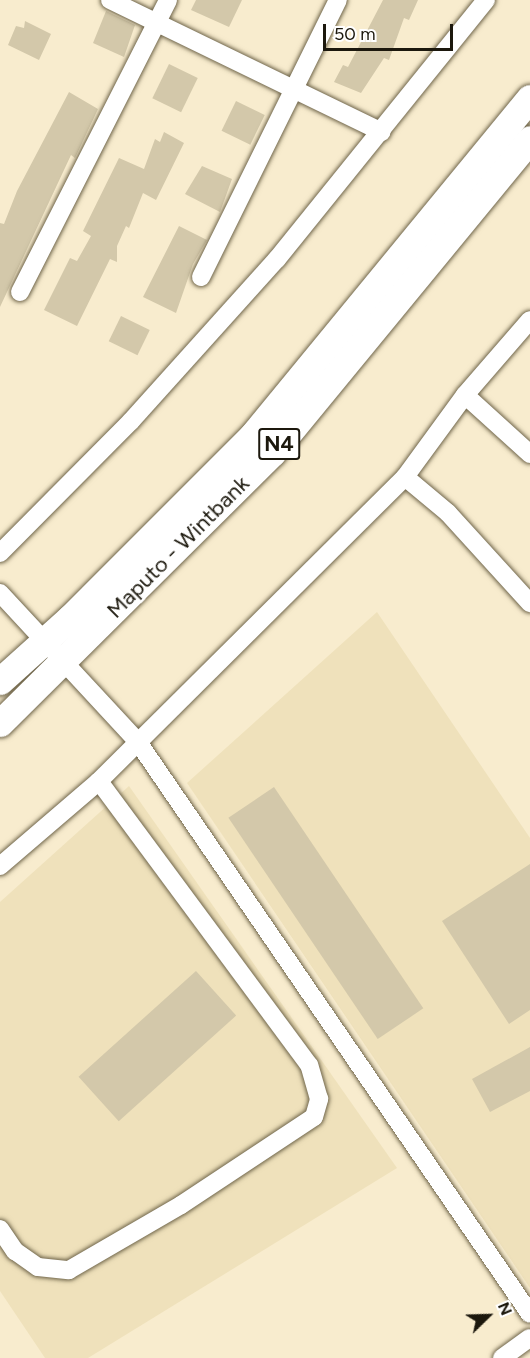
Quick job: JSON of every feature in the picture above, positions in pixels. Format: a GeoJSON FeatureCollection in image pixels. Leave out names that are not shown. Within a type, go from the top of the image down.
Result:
{"type":"FeatureCollection","features":[{"type":"Feature","properties":{"kind":"highway","name":"Maputo - Wintbank"},"geometry":{"type":"LineString","coordinates":[[0,723],[54,651],[253,435],[530,98]]}},
{"type":"Feature","properties":{"kind":"highway","name":"Maputo - Wintbank"},"geometry":{"type":"LineString","coordinates":[[0,681],[54,651],[272,453],[530,139]]}},
{"type":"Feature","properties":{"kind":"street"},"geometry":{"type":"LineString","coordinates":[[110,0],[382,132]]}},
{"type":"Feature","properties":{"kind":"street"},"geometry":{"type":"LineString","coordinates":[[20,292],[168,0]]}},
{"type":"Feature","properties":{"kind":"street"},"geometry":{"type":"LineString","coordinates":[[201,277],[338,0]]}},
{"type":"Feature","properties":{"kind":"street"},"geometry":{"type":"LineString","coordinates":[[0,553],[146,404],[277,259],[382,132],[486,0]]}},
{"type":"Feature","properties":{"kind":"street"},"geometry":{"type":"LineString","coordinates":[[0,866],[99,781],[405,477],[465,395],[530,320]]}},
{"type":"Feature","properties":{"kind":"street"},"geometry":{"type":"LineString","coordinates":[[465,395],[530,454]]}},
{"type":"Feature","properties":{"kind":"street"},"geometry":{"type":"LineString","coordinates":[[405,477],[448,513],[530,603]]}},
{"type":"Feature","properties":{"kind":"street"},"geometry":{"type":"LineString","coordinates":[[0,593],[138,742],[530,1314]]}},
{"type":"Feature","properties":{"kind":"street"},"geometry":{"type":"LineString","coordinates":[[0,1229],[15,1251],[39,1267],[69,1270],[181,1205],[314,1117],[319,1099],[309,1065],[99,781]]}},
{"type":"Feature","properties":{"kind":"street"},"geometry":{"type":"LineString","coordinates":[[502,1358],[530,1338]]}},
{"type":"Feature","properties":{"kind":"shaded area"},"geometry":{"type":"Polygon","coordinates":[[[377,612],[530,838],[530,1288],[187,783],[377,612]]]}},
{"type":"Feature","properties":{"kind":"shaded area"},"geometry":{"type":"Polygon","coordinates":[[[129,786],[397,1168],[88,1358],[45,1358],[0,1291],[0,902],[129,786]]]}},
{"type":"Feature","properties":{"kind":"building"},"geometry":{"type":"Polygon","coordinates":[[[196,0],[242,0],[229,27],[191,10],[196,0]]]}},
{"type":"Feature","properties":{"kind":"building"},"geometry":{"type":"Polygon","coordinates":[[[383,0],[418,0],[409,20],[404,18],[389,60],[384,58],[361,93],[334,82],[343,65],[348,67],[383,0]]]}},
{"type":"Feature","properties":{"kind":"building"},"geometry":{"type":"Polygon","coordinates":[[[106,11],[135,25],[124,57],[93,43],[106,11]]]}},
{"type":"Feature","properties":{"kind":"building"},"geometry":{"type":"Polygon","coordinates":[[[25,21],[51,34],[39,60],[8,45],[16,26],[24,28],[25,21]]]}},
{"type":"Feature","properties":{"kind":"building"},"geometry":{"type":"Polygon","coordinates":[[[169,64],[198,78],[181,112],[152,98],[169,64]]]}},
{"type":"Feature","properties":{"kind":"building"},"geometry":{"type":"Polygon","coordinates":[[[69,92],[98,109],[75,158],[71,155],[0,307],[0,223],[4,224],[17,191],[69,92]]]}},
{"type":"Feature","properties":{"kind":"building"},"geometry":{"type":"Polygon","coordinates":[[[236,101],[265,115],[250,145],[222,131],[236,101]]]}},
{"type":"Feature","properties":{"kind":"building"},"geometry":{"type":"Polygon","coordinates":[[[164,132],[184,143],[156,200],[143,193],[129,228],[126,226],[117,246],[117,262],[110,259],[77,326],[44,310],[70,258],[77,261],[91,236],[83,231],[119,158],[144,169],[155,139],[160,142],[164,132]]]}},
{"type":"Feature","properties":{"kind":"building"},"geometry":{"type":"Polygon","coordinates":[[[202,166],[232,179],[220,212],[185,194],[202,166]]]}},
{"type":"Feature","properties":{"kind":"building"},"geometry":{"type":"Polygon","coordinates":[[[179,226],[207,240],[193,264],[176,313],[143,297],[179,226]]]}},
{"type":"Feature","properties":{"kind":"building"},"geometry":{"type":"Polygon","coordinates":[[[121,316],[150,330],[137,355],[109,341],[121,316]]]}},
{"type":"Feature","properties":{"kind":"building"},"geometry":{"type":"Polygon","coordinates":[[[274,787],[423,1008],[378,1039],[228,818],[274,787]]]}},
{"type":"Feature","properties":{"kind":"building"},"geometry":{"type":"Polygon","coordinates":[[[530,864],[530,1010],[509,1024],[442,921],[530,864]]]}},
{"type":"Feature","properties":{"kind":"building"},"geometry":{"type":"Polygon","coordinates":[[[196,971],[236,1016],[119,1121],[79,1077],[196,971]]]}},
{"type":"Feature","properties":{"kind":"building"},"geometry":{"type":"Polygon","coordinates":[[[530,1047],[530,1091],[490,1112],[472,1079],[530,1047]]]}}]}
